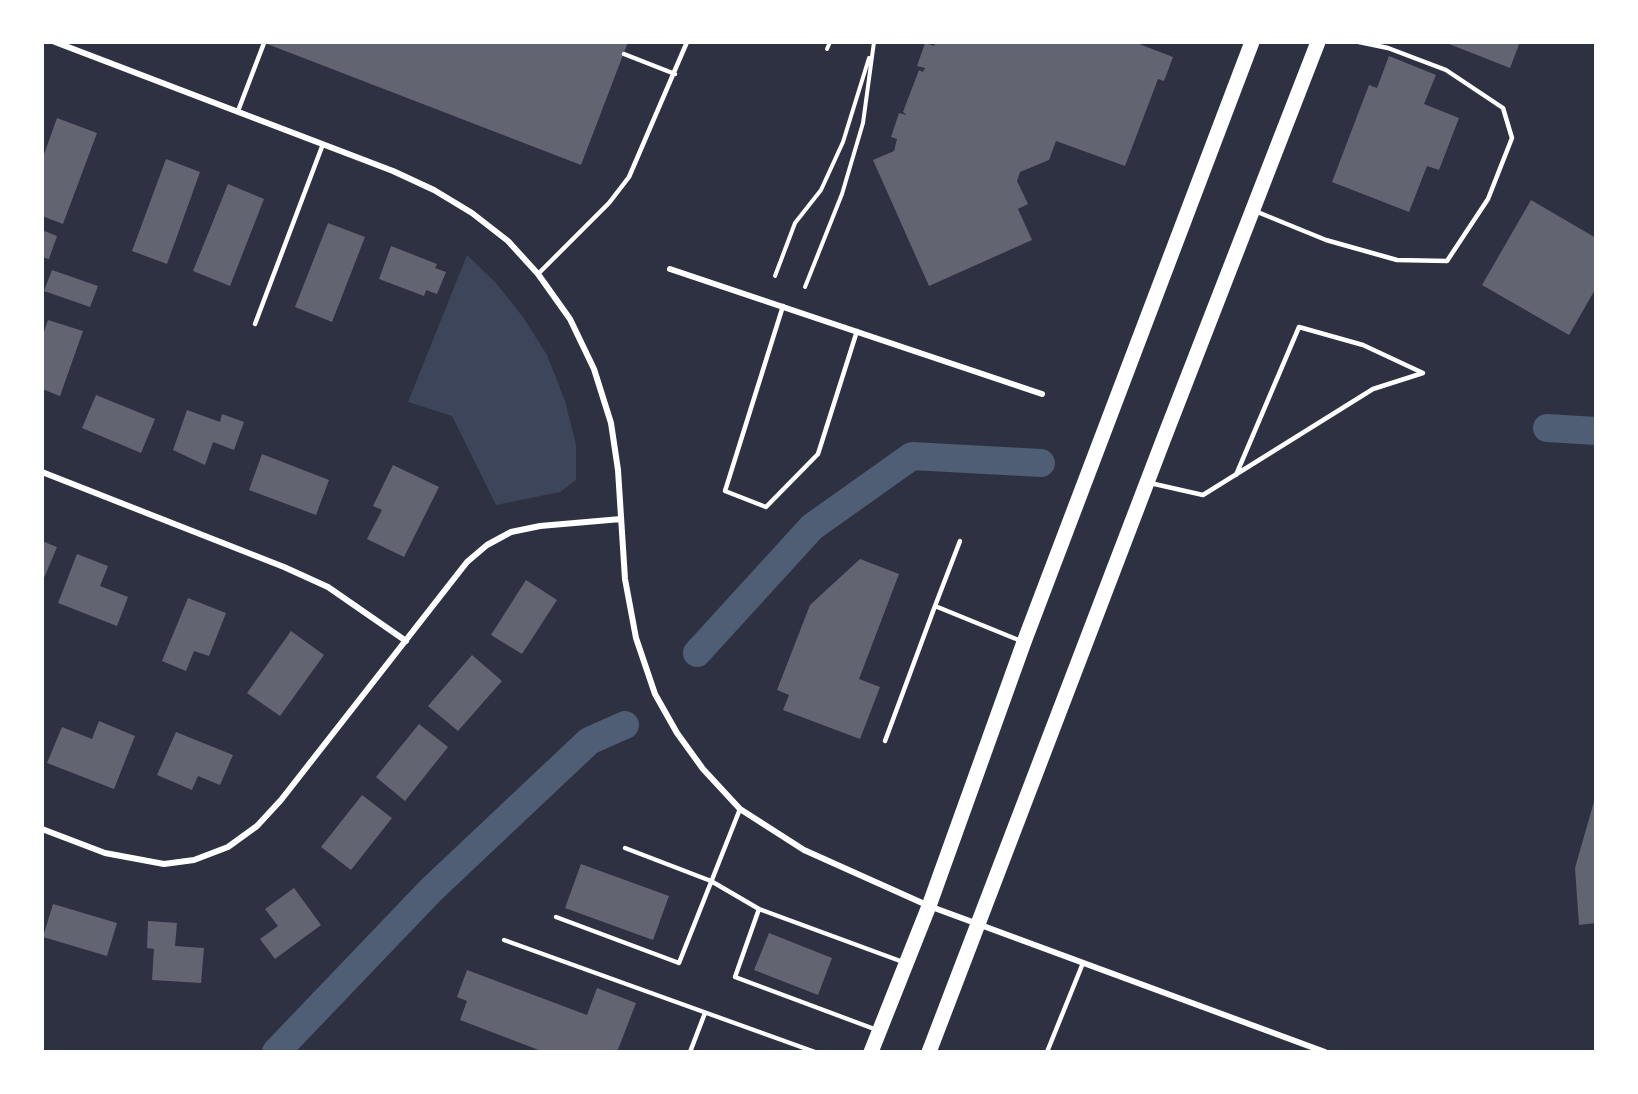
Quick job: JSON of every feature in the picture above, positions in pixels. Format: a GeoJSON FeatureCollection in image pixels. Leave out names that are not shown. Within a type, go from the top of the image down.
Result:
{"type":"FeatureCollection","features":[{"type":"Feature","properties":{"kind":"main road"},"geometry":{"type":"LineString","coordinates":[[871,1052],[929,906],[1024,642],[1252,42]]}},
{"type":"Feature","properties":{"kind":"main road"},"geometry":{"type":"LineString","coordinates":[[929,1052],[1318,42]]}},
{"type":"Feature","properties":{"kind":"street"},"geometry":{"type":"LineString","coordinates":[[55,42],[393,171],[434,190],[472,213],[507,241],[538,274],[570,319],[594,369],[611,423],[625,579],[636,638],[655,694],[677,733],[696,760],[740,809],[804,850],[929,906],[1325,1052]]}},
{"type":"Feature","properties":{"kind":"street"},"geometry":{"type":"LineString","coordinates":[[670,269],[1042,394]]}},
{"type":"Feature","properties":{"kind":"street"},"geometry":{"type":"LineString","coordinates":[[42,472],[284,567],[328,587],[406,641]]}},
{"type":"Feature","properties":{"kind":"street"},"geometry":{"type":"LineString","coordinates":[[42,829],[105,853],[164,864],[194,860],[228,847],[257,826],[281,800],[467,562],[487,545],[511,532],[540,526],[621,519]]}},
{"type":"Feature","properties":{"kind":"lane"},"geometry":{"type":"LineString","coordinates":[[538,274],[609,203],[629,177],[687,42]]}},
{"type":"Feature","properties":{"kind":"lane"},"geometry":{"type":"LineString","coordinates":[[1252,210],[1326,240],[1397,260],[1447,261],[1488,199],[1512,138],[1503,108],[1446,70],[1388,48],[1359,42]]}},
{"type":"Feature","properties":{"kind":"lane"},"geometry":{"type":"LineString","coordinates":[[238,111],[264,43]]}},
{"type":"Feature","properties":{"kind":"lane"},"geometry":{"type":"LineString","coordinates":[[624,54],[675,74]]}},
{"type":"Feature","properties":{"kind":"lane"},"geometry":{"type":"LineString","coordinates":[[255,324],[323,144]]}},
{"type":"Feature","properties":{"kind":"lane"},"geometry":{"type":"LineString","coordinates":[[783,306],[724,491],[766,507],[818,454],[857,331]]}},
{"type":"Feature","properties":{"kind":"lane"},"geometry":{"type":"LineString","coordinates":[[1148,482],[1203,495],[1236,475],[1373,389],[1423,373],[1363,345],[1299,327],[1236,475]]}},
{"type":"Feature","properties":{"kind":"lane"},"geometry":{"type":"LineString","coordinates":[[885,741],[960,541]]}},
{"type":"Feature","properties":{"kind":"lane"},"geometry":{"type":"LineString","coordinates":[[935,606],[1024,642]]}},
{"type":"Feature","properties":{"kind":"lane"},"geometry":{"type":"LineString","coordinates":[[555,917],[679,963],[740,809]]}},
{"type":"Feature","properties":{"kind":"lane"},"geometry":{"type":"LineString","coordinates":[[625,848],[711,880],[759,909],[906,963]]}},
{"type":"Feature","properties":{"kind":"lane"},"geometry":{"type":"LineString","coordinates":[[759,909],[735,977],[880,1030]]}},
{"type":"Feature","properties":{"kind":"lane"},"geometry":{"type":"LineString","coordinates":[[504,940],[815,1052]]}},
{"type":"Feature","properties":{"kind":"lane"},"geometry":{"type":"LineString","coordinates":[[1047,1052],[1083,963]]}},
{"type":"Feature","properties":{"kind":"lane"},"geometry":{"type":"LineString","coordinates":[[690,1052],[705,1013]]}},
{"type":"Feature","properties":{"kind":"path"},"geometry":{"type":"LineString","coordinates":[[827,49],[830,42]]}},
{"type":"Feature","properties":{"kind":"path"},"geometry":{"type":"LineString","coordinates":[[775,276],[795,223],[821,190],[843,142],[873,45]]}},
{"type":"Feature","properties":{"kind":"path"},"geometry":{"type":"LineString","coordinates":[[805,287],[842,194],[863,123],[873,45]]}},
{"type":"Feature","properties":{"kind":"shaded area"},"geometry":{"type":"Polygon","coordinates":[[[467,255],[496,283],[523,317],[547,355],[565,401],[576,445],[576,480],[560,492],[496,505],[452,416],[408,402],[467,255]]]}},
{"type":"Feature","properties":{"kind":"building"},"geometry":{"type":"Polygon","coordinates":[[[262,42],[628,42],[581,165],[262,42]]]}},
{"type":"Feature","properties":{"kind":"building"},"geometry":{"type":"Polygon","coordinates":[[[935,42],[1134,42],[1173,57],[1164,81],[1158,79],[1125,166],[1056,141],[1049,160],[1020,172],[1017,181],[1028,204],[1018,209],[1032,240],[929,286],[873,160],[894,151],[897,139],[891,137],[899,113],[907,115],[903,112],[919,70],[923,72],[925,68],[917,66],[925,43],[934,46],[935,42]]]}},
{"type":"Feature","properties":{"kind":"building"},"geometry":{"type":"Polygon","coordinates":[[[1444,42],[1520,42],[1510,68],[1444,42]]]}},
{"type":"Feature","properties":{"kind":"building"},"geometry":{"type":"Polygon","coordinates":[[[1389,56],[1436,75],[1424,104],[1459,118],[1439,170],[1427,166],[1409,212],[1332,182],[1369,85],[1377,88],[1389,56]]]}},
{"type":"Feature","properties":{"kind":"building"},"geometry":{"type":"Polygon","coordinates":[[[57,118],[97,133],[63,224],[42,216],[42,160],[57,118]]]}},
{"type":"Feature","properties":{"kind":"building"},"geometry":{"type":"Polygon","coordinates":[[[166,159],[200,172],[167,264],[132,251],[166,159]]]}},
{"type":"Feature","properties":{"kind":"building"},"geometry":{"type":"Polygon","coordinates":[[[228,184],[264,199],[230,286],[193,271],[228,184]]]}},
{"type":"Feature","properties":{"kind":"building"},"geometry":{"type":"Polygon","coordinates":[[[1531,200],[1596,238],[1596,288],[1569,335],[1482,285],[1531,200]]]}},
{"type":"Feature","properties":{"kind":"building"},"geometry":{"type":"Polygon","coordinates":[[[328,223],[365,237],[332,322],[295,307],[328,223]]]}},
{"type":"Feature","properties":{"kind":"building"},"geometry":{"type":"Polygon","coordinates":[[[42,230],[57,236],[49,259],[42,257],[42,230]]]}},
{"type":"Feature","properties":{"kind":"building"},"geometry":{"type":"Polygon","coordinates":[[[391,246],[437,264],[435,268],[446,272],[437,294],[426,290],[424,296],[379,279],[391,246]]]}},
{"type":"Feature","properties":{"kind":"building"},"geometry":{"type":"Polygon","coordinates":[[[52,270],[98,286],[90,307],[44,291],[52,270]]]}},
{"type":"Feature","properties":{"kind":"building"},"geometry":{"type":"Polygon","coordinates":[[[48,320],[83,331],[60,396],[42,389],[42,337],[48,320]]]}},
{"type":"Feature","properties":{"kind":"building"},"geometry":{"type":"Polygon","coordinates":[[[96,395],[155,419],[141,453],[82,428],[96,395]]]}},
{"type":"Feature","properties":{"kind":"building"},"geometry":{"type":"Polygon","coordinates":[[[187,410],[220,422],[222,414],[244,422],[234,450],[213,442],[205,465],[173,450],[187,410]]]}},
{"type":"Feature","properties":{"kind":"building"},"geometry":{"type":"Polygon","coordinates":[[[262,454],[329,480],[316,515],[249,490],[262,454]]]}},
{"type":"Feature","properties":{"kind":"building"},"geometry":{"type":"Polygon","coordinates":[[[393,465],[439,487],[404,557],[367,539],[382,510],[373,506],[393,465]]]}},
{"type":"Feature","properties":{"kind":"building"},"geometry":{"type":"Polygon","coordinates":[[[42,541],[57,547],[42,583],[42,541]]]}},
{"type":"Feature","properties":{"kind":"building"},"geometry":{"type":"Polygon","coordinates":[[[77,554],[108,566],[100,586],[128,597],[117,626],[58,603],[77,554]]]}},
{"type":"Feature","properties":{"kind":"building"},"geometry":{"type":"Polygon","coordinates":[[[860,559],[899,574],[859,679],[880,687],[860,739],[783,710],[789,695],[777,690],[810,605],[860,559]]]}},
{"type":"Feature","properties":{"kind":"building"},"geometry":{"type":"Polygon","coordinates":[[[526,580],[557,600],[522,654],[491,635],[526,580]]]}},
{"type":"Feature","properties":{"kind":"building"},"geometry":{"type":"Polygon","coordinates":[[[188,598],[226,613],[209,656],[194,651],[186,671],[162,661],[188,598]]]}},
{"type":"Feature","properties":{"kind":"building"},"geometry":{"type":"Polygon","coordinates":[[[291,631],[324,655],[280,716],[247,693],[291,631]]]}},
{"type":"Feature","properties":{"kind":"building"},"geometry":{"type":"Polygon","coordinates":[[[472,655],[502,681],[458,731],[428,706],[472,655]]]}},
{"type":"Feature","properties":{"kind":"building"},"geometry":{"type":"Polygon","coordinates":[[[99,721],[135,736],[114,789],[47,763],[62,727],[92,739],[99,721]]]}},
{"type":"Feature","properties":{"kind":"building"},"geometry":{"type":"Polygon","coordinates":[[[419,724],[448,747],[405,801],[376,777],[419,724]]]}},
{"type":"Feature","properties":{"kind":"building"},"geometry":{"type":"Polygon","coordinates":[[[176,732],[233,755],[220,785],[198,776],[192,790],[157,775],[176,732]]]}},
{"type":"Feature","properties":{"kind":"building"},"geometry":{"type":"Polygon","coordinates":[[[362,795],[392,818],[351,870],[321,847],[362,795]]]}},
{"type":"Feature","properties":{"kind":"building"},"geometry":{"type":"Polygon","coordinates":[[[1595,798],[1596,923],[1579,925],[1575,868],[1595,798]]]}},
{"type":"Feature","properties":{"kind":"building"},"geometry":{"type":"Polygon","coordinates":[[[581,864],[669,896],[653,940],[565,908],[581,864]]]}},
{"type":"Feature","properties":{"kind":"building"},"geometry":{"type":"Polygon","coordinates":[[[294,888],[321,925],[275,959],[260,939],[278,926],[265,909],[294,888]]]}},
{"type":"Feature","properties":{"kind":"building"},"geometry":{"type":"Polygon","coordinates":[[[53,904],[117,923],[107,956],[43,937],[53,904]]]}},
{"type":"Feature","properties":{"kind":"building"},"geometry":{"type":"Polygon","coordinates":[[[148,921],[177,923],[175,946],[204,948],[201,983],[152,980],[154,949],[147,948],[148,921]]]}},
{"type":"Feature","properties":{"kind":"building"},"geometry":{"type":"Polygon","coordinates":[[[769,933],[832,958],[818,995],[754,970],[769,933]]]}},
{"type":"Feature","properties":{"kind":"building"},"geometry":{"type":"Polygon","coordinates":[[[467,970],[587,1015],[597,988],[636,1003],[617,1052],[544,1052],[460,1020],[467,1001],[457,997],[467,970]]]}},
{"type":"Feature","properties":{"kind":"waterway"},"geometry":{"type":"LineString","coordinates":[[1547,428],[1596,431]]}},
{"type":"Feature","properties":{"kind":"waterway"},"geometry":{"type":"LineString","coordinates":[[697,653],[812,527],[912,456],[1041,463]]}},
{"type":"Feature","properties":{"kind":"waterway"},"geometry":{"type":"LineString","coordinates":[[276,1052],[431,890],[589,741],[625,725]]}}]}
